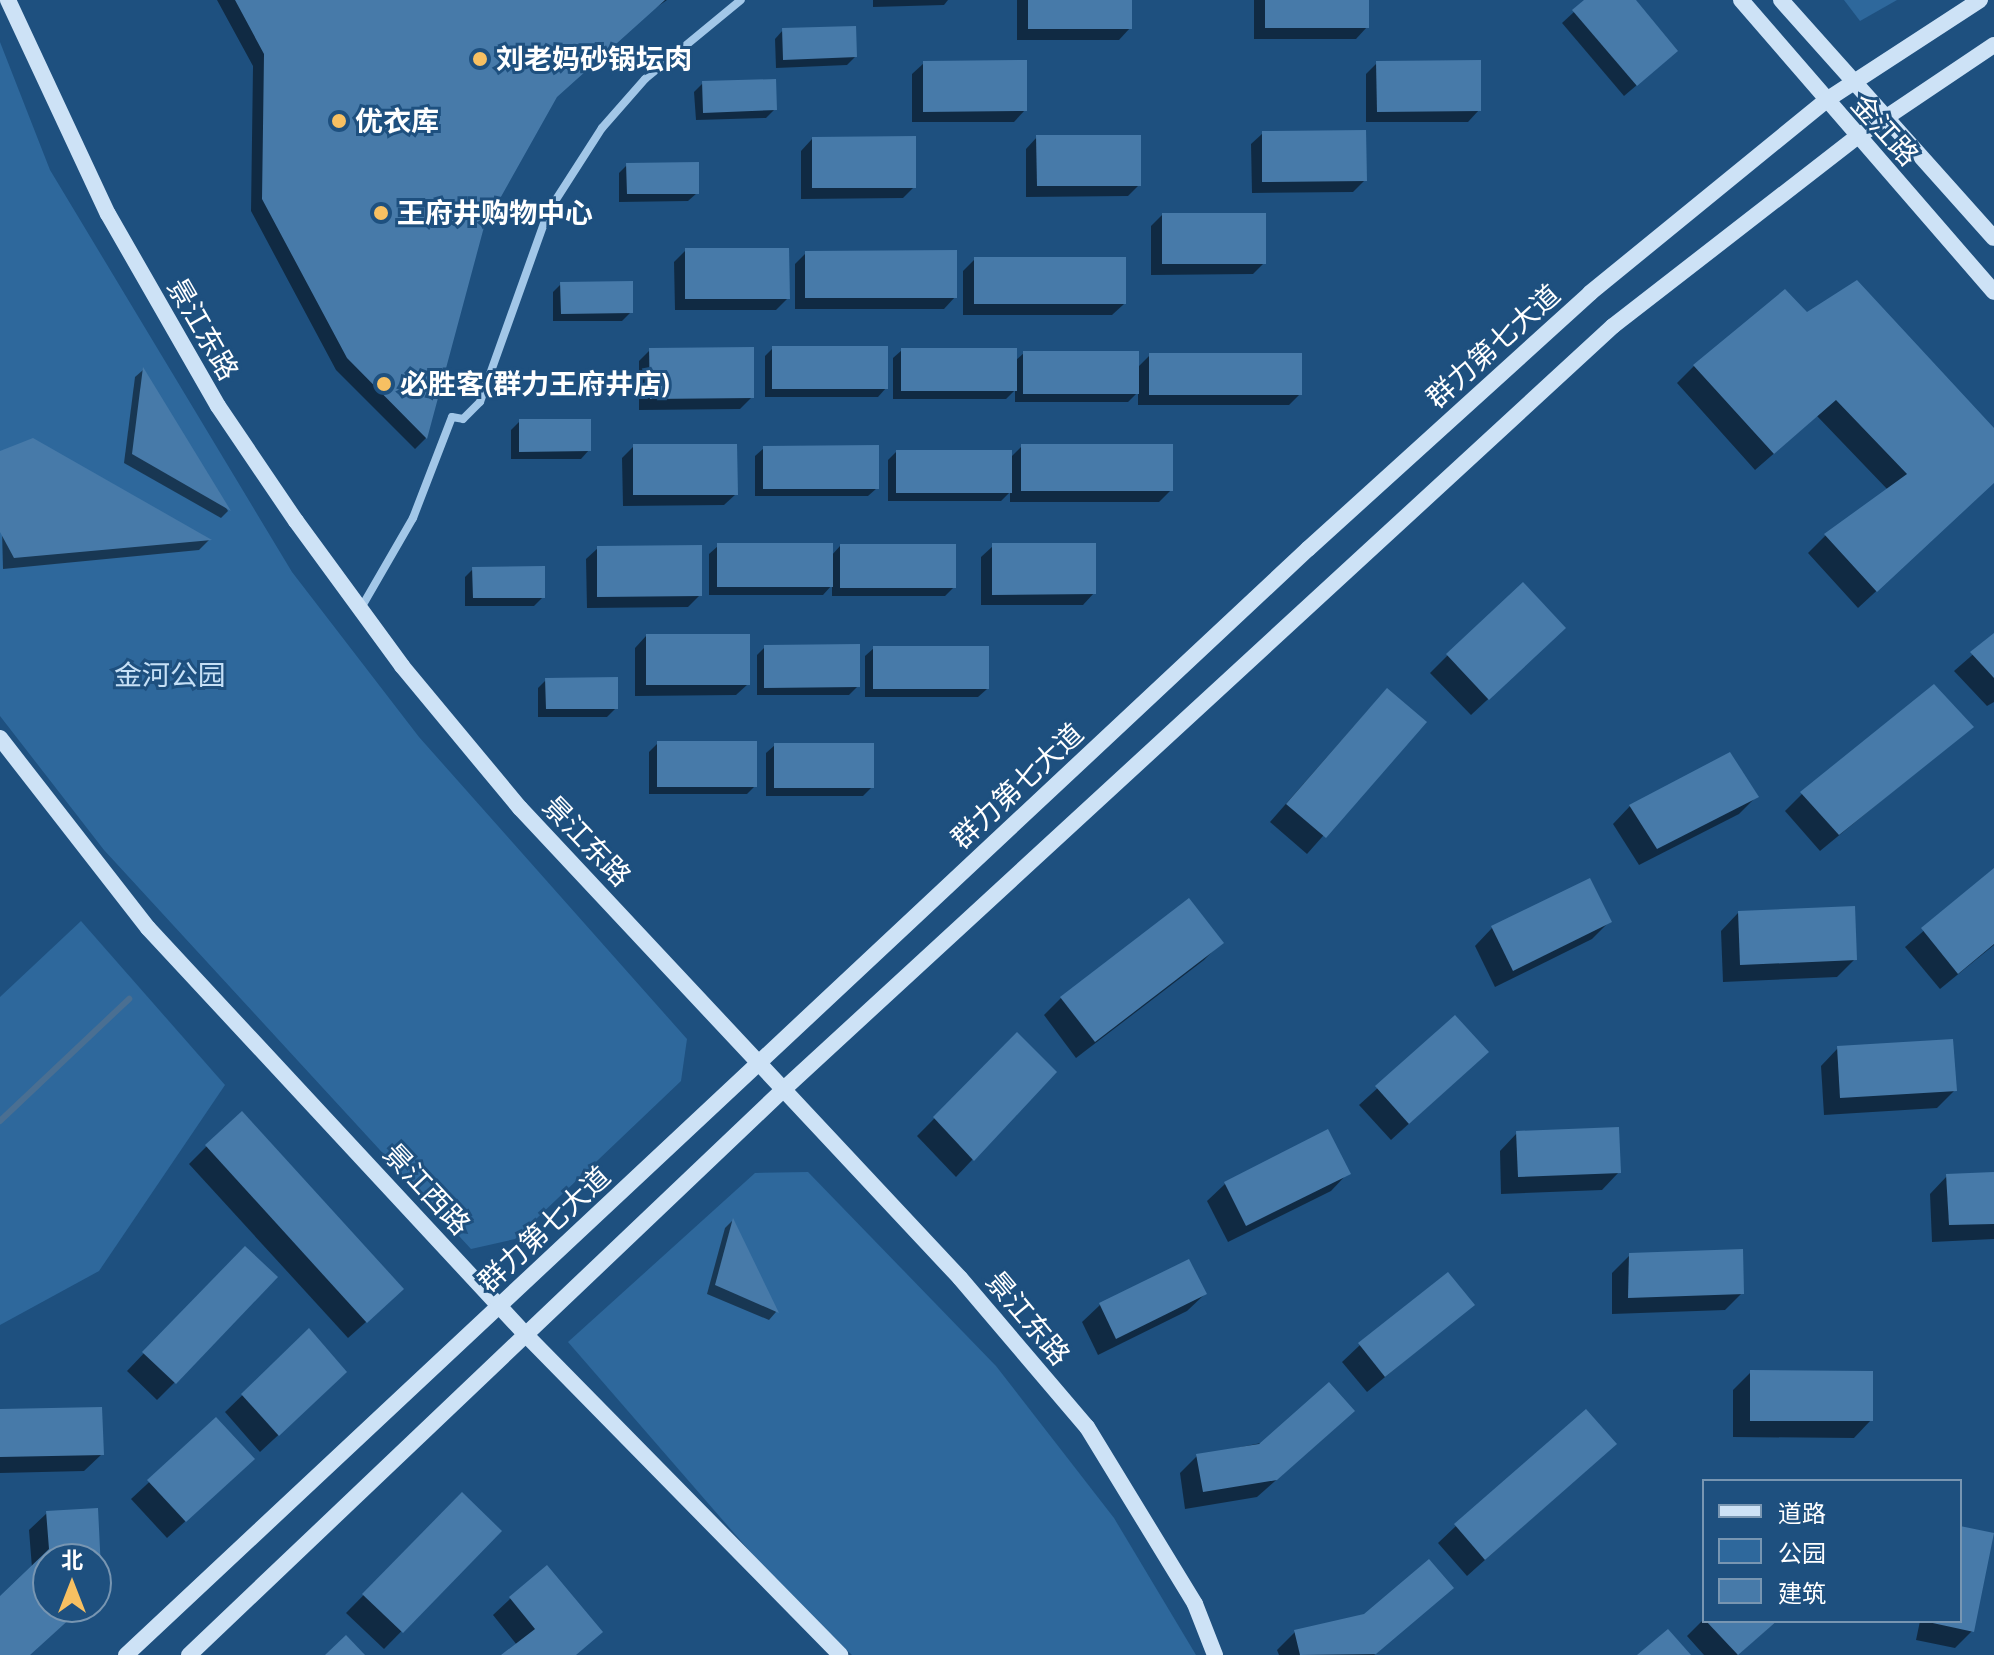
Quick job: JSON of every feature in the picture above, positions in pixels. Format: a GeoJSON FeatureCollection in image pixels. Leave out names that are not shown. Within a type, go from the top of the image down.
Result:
{"type":"FeatureCollection","features":[{"type":"Feature","properties":{"kind":"main road","name":"景江东路"},"geometry":{"type":"LineString","coordinates":[[8,0],[73,145],[163,312],[218,406],[402,666],[520,808],[960,1278],[1087,1427],[1195,1604],[1215,1655]]}},
{"type":"Feature","properties":{"kind":"main road","name":"金江路"},"geometry":{"type":"LineString","coordinates":[[1741,0],[1825,101],[1994,292]]}},
{"type":"Feature","properties":{"kind":"main road","name":"金江路"},"geometry":{"type":"LineString","coordinates":[[1781,0],[1851,82],[1994,238]]}},
{"type":"Feature","properties":{"kind":"main road","name":"群力第七大道"},"geometry":{"type":"LineString","coordinates":[[126,1655],[1308,549],[1590,293],[1825,101],[1980,0]]}},
{"type":"Feature","properties":{"kind":"main road"},"geometry":{"type":"LineString","coordinates":[[189,1655],[785,1088],[1613,326],[1857,137],[1994,45]]}},
{"type":"Feature","properties":{"kind":"main road","name":"景江西路"},"geometry":{"type":"LineString","coordinates":[[0,738],[148,928],[527,1336],[840,1655]]}},
{"type":"Feature","properties":{"kind":"street"},"geometry":{"type":"LineString","coordinates":[[361,609],[413,518],[452,417],[463,419],[480,402],[548,212],[602,128],[645,79],[741,0]]}},
{"type":"Feature","properties":{"kind":"green space"},"geometry":{"type":"Polygon","coordinates":[[[1844,0],[1897,0],[1860,21],[1844,0]]]}},
{"type":"Feature","properties":{"kind":"green space","name":"金河公园"},"geometry":{"type":"Polygon","coordinates":[[[0,42],[50,170],[292,572],[419,737],[687,1039],[681,1081],[515,1239],[471,1249],[104,850],[0,716],[0,42]]]}},
{"type":"Feature","properties":{"kind":"green space"},"geometry":{"type":"Polygon","coordinates":[[[81,921],[225,1085],[99,1271],[0,1325],[0,997],[81,921]]]}},
{"type":"Feature","properties":{"kind":"green space"},"geometry":{"type":"Polygon","coordinates":[[[808,1172],[996,1366],[1114,1518],[1196,1655],[852,1655],[793,1601],[568,1342],[755,1173],[808,1172]]]}},
{"type":"Feature","properties":{"kind":"building","name":"王府井购物中心"},"geometry":{"type":"Polygon","coordinates":[[[235,0],[665,0],[557,97],[484,227],[427,439],[347,358],[262,199],[264,54],[235,0]]]}},
{"type":"Feature","properties":{"kind":"building"},"geometry":{"type":"Polygon","coordinates":[[[1028,0],[1132,0],[1132,29],[1028,29],[1028,0]]]}},
{"type":"Feature","properties":{"kind":"building"},"geometry":{"type":"Polygon","coordinates":[[[1265,0],[1369,0],[1369,28],[1265,28],[1265,0]]]}},
{"type":"Feature","properties":{"kind":"building"},"geometry":{"type":"Polygon","coordinates":[[[1584,0],[1636,0],[1678,51],[1637,86],[1572,10],[1584,0]]]}},
{"type":"Feature","properties":{"kind":"building"},"geometry":{"type":"Polygon","coordinates":[[[856,26],[857,57],[783,60],[782,28],[856,26]]]}},
{"type":"Feature","properties":{"kind":"building"},"geometry":{"type":"Polygon","coordinates":[[[1027,60],[1027,111],[923,112],[923,61],[1027,60]]]}},
{"type":"Feature","properties":{"kind":"building"},"geometry":{"type":"Polygon","coordinates":[[[1481,60],[1481,111],[1377,112],[1376,61],[1481,60]]]}},
{"type":"Feature","properties":{"kind":"building"},"geometry":{"type":"Polygon","coordinates":[[[776,79],[777,110],[703,113],[702,81],[776,79]]]}},
{"type":"Feature","properties":{"kind":"building"},"geometry":{"type":"Polygon","coordinates":[[[1366,130],[1367,181],[1262,182],[1262,131],[1366,130]]]}},
{"type":"Feature","properties":{"kind":"building"},"geometry":{"type":"Polygon","coordinates":[[[1036,135],[1141,135],[1141,186],[1037,186],[1036,135]]]}},
{"type":"Feature","properties":{"kind":"building"},"geometry":{"type":"Polygon","coordinates":[[[916,136],[916,188],[812,188],[812,137],[916,136]]]}},
{"type":"Feature","properties":{"kind":"building"},"geometry":{"type":"Polygon","coordinates":[[[699,162],[699,194],[627,194],[626,163],[699,162]]]}},
{"type":"Feature","properties":{"kind":"building"},"geometry":{"type":"Polygon","coordinates":[[[1162,213],[1266,213],[1266,264],[1162,264],[1162,213]]]}},
{"type":"Feature","properties":{"kind":"building"},"geometry":{"type":"Polygon","coordinates":[[[685,248],[789,248],[790,299],[685,299],[685,248]]]}},
{"type":"Feature","properties":{"kind":"building"},"geometry":{"type":"Polygon","coordinates":[[[957,250],[957,298],[805,298],[805,251],[957,250]]]}},
{"type":"Feature","properties":{"kind":"building"},"geometry":{"type":"Polygon","coordinates":[[[974,257],[1126,257],[1126,304],[974,304],[974,257]]]}},
{"type":"Feature","properties":{"kind":"building"},"geometry":{"type":"Polygon","coordinates":[[[1857,280],[1994,428],[1994,483],[1877,592],[1824,534],[1907,474],[1836,400],[1774,454],[1693,365],[1785,289],[1807,312],[1857,280]]]}},
{"type":"Feature","properties":{"kind":"building"},"geometry":{"type":"Polygon","coordinates":[[[633,281],[633,313],[561,314],[560,282],[633,281]]]}},
{"type":"Feature","properties":{"kind":"building"},"geometry":{"type":"Polygon","coordinates":[[[772,346],[888,346],[888,389],[772,389],[772,346]]]}},
{"type":"Feature","properties":{"kind":"building"},"geometry":{"type":"Polygon","coordinates":[[[754,347],[754,398],[650,399],[649,348],[754,347]]]}},
{"type":"Feature","properties":{"kind":"building"},"geometry":{"type":"Polygon","coordinates":[[[901,348],[1017,348],[1017,391],[901,391],[901,348]]]}},
{"type":"Feature","properties":{"kind":"building"},"geometry":{"type":"Polygon","coordinates":[[[1023,351],[1139,351],[1139,394],[1023,394],[1023,351]]]}},
{"type":"Feature","properties":{"kind":"building"},"geometry":{"type":"Polygon","coordinates":[[[1149,353],[1302,353],[1302,395],[1149,395],[1149,353]]]}},
{"type":"Feature","properties":{"kind":"building"},"geometry":{"type":"Polygon","coordinates":[[[143,367],[231,511],[132,454],[143,367]]]}},
{"type":"Feature","properties":{"kind":"building"},"geometry":{"type":"Polygon","coordinates":[[[519,419],[591,419],[591,451],[519,452],[519,419]]]}},
{"type":"Feature","properties":{"kind":"building"},"geometry":{"type":"Polygon","coordinates":[[[33,438],[212,540],[14,558],[0,532],[0,451],[33,438]]]}},
{"type":"Feature","properties":{"kind":"building"},"geometry":{"type":"Polygon","coordinates":[[[633,444],[737,444],[738,495],[633,495],[633,444]]]}},
{"type":"Feature","properties":{"kind":"building"},"geometry":{"type":"Polygon","coordinates":[[[1021,444],[1173,444],[1173,491],[1021,491],[1021,444]]]}},
{"type":"Feature","properties":{"kind":"building"},"geometry":{"type":"Polygon","coordinates":[[[879,445],[879,489],[763,489],[763,446],[879,445]]]}},
{"type":"Feature","properties":{"kind":"building"},"geometry":{"type":"Polygon","coordinates":[[[896,450],[1012,450],[1012,493],[896,493],[896,450]]]}},
{"type":"Feature","properties":{"kind":"building"},"geometry":{"type":"Polygon","coordinates":[[[717,543],[833,543],[833,587],[717,587],[717,543]]]}},
{"type":"Feature","properties":{"kind":"building"},"geometry":{"type":"Polygon","coordinates":[[[992,543],[1096,543],[1096,594],[992,595],[992,543]]]}},
{"type":"Feature","properties":{"kind":"building"},"geometry":{"type":"Polygon","coordinates":[[[840,544],[956,544],[956,588],[840,588],[840,544]]]}},
{"type":"Feature","properties":{"kind":"building"},"geometry":{"type":"Polygon","coordinates":[[[702,545],[702,596],[597,597],[597,546],[702,545]]]}},
{"type":"Feature","properties":{"kind":"building"},"geometry":{"type":"Polygon","coordinates":[[[545,566],[545,598],[473,598],[472,567],[545,566]]]}},
{"type":"Feature","properties":{"kind":"building"},"geometry":{"type":"Polygon","coordinates":[[[1523,582],[1566,628],[1489,700],[1446,654],[1523,582]]]}},
{"type":"Feature","properties":{"kind":"building"},"geometry":{"type":"Polygon","coordinates":[[[1994,633],[1994,678],[1970,652],[1994,633]]]}},
{"type":"Feature","properties":{"kind":"building"},"geometry":{"type":"Polygon","coordinates":[[[646,634],[750,634],[750,685],[646,685],[646,634]]]}},
{"type":"Feature","properties":{"kind":"building"},"geometry":{"type":"Polygon","coordinates":[[[860,644],[860,687],[764,688],[764,645],[860,644]]]}},
{"type":"Feature","properties":{"kind":"building"},"geometry":{"type":"Polygon","coordinates":[[[873,646],[989,646],[989,689],[873,689],[873,646]]]}},
{"type":"Feature","properties":{"kind":"building"},"geometry":{"type":"Polygon","coordinates":[[[618,677],[618,709],[546,709],[545,678],[618,677]]]}},
{"type":"Feature","properties":{"kind":"building"},"geometry":{"type":"Polygon","coordinates":[[[1934,684],[1974,727],[1839,835],[1800,792],[1934,684]]]}},
{"type":"Feature","properties":{"kind":"building"},"geometry":{"type":"Polygon","coordinates":[[[1387,688],[1427,722],[1326,838],[1286,804],[1387,688]]]}},
{"type":"Feature","properties":{"kind":"building"},"geometry":{"type":"Polygon","coordinates":[[[657,741],[757,741],[757,787],[657,787],[657,741]]]}},
{"type":"Feature","properties":{"kind":"building"},"geometry":{"type":"Polygon","coordinates":[[[774,743],[874,743],[874,788],[774,788],[774,743]]]}},
{"type":"Feature","properties":{"kind":"building"},"geometry":{"type":"Polygon","coordinates":[[[1730,752],[1759,797],[1657,849],[1629,805],[1730,752]]]}},
{"type":"Feature","properties":{"kind":"building"},"geometry":{"type":"Polygon","coordinates":[[[1994,868],[1994,944],[1958,974],[1921,928],[1994,868]]]}},
{"type":"Feature","properties":{"kind":"building"},"geometry":{"type":"Polygon","coordinates":[[[1590,878],[1612,922],[1513,971],[1491,926],[1590,878]]]}},
{"type":"Feature","properties":{"kind":"building"},"geometry":{"type":"Polygon","coordinates":[[[1189,898],[1224,943],[1095,1042],[1060,997],[1189,898]]]}},
{"type":"Feature","properties":{"kind":"building"},"geometry":{"type":"Polygon","coordinates":[[[1855,906],[1857,960],[1740,965],[1738,911],[1855,906]]]}},
{"type":"Feature","properties":{"kind":"building"},"geometry":{"type":"Polygon","coordinates":[[[1455,1015],[1489,1052],[1409,1124],[1375,1086],[1455,1015]]]}},
{"type":"Feature","properties":{"kind":"building"},"geometry":{"type":"Polygon","coordinates":[[[1017,1032],[1057,1072],[974,1161],[933,1117],[1017,1032]]]}},
{"type":"Feature","properties":{"kind":"building"},"geometry":{"type":"Polygon","coordinates":[[[1953,1039],[1957,1091],[1840,1098],[1837,1046],[1953,1039]]]}},
{"type":"Feature","properties":{"kind":"building"},"geometry":{"type":"Polygon","coordinates":[[[242,1111],[404,1289],[367,1323],[205,1145],[242,1111]]]}},
{"type":"Feature","properties":{"kind":"building"},"geometry":{"type":"Polygon","coordinates":[[[1619,1127],[1621,1173],[1518,1177],[1516,1131],[1619,1127]]]}},
{"type":"Feature","properties":{"kind":"building"},"geometry":{"type":"Polygon","coordinates":[[[1328,1129],[1351,1174],[1246,1226],[1224,1182],[1328,1129]]]}},
{"type":"Feature","properties":{"kind":"building"},"geometry":{"type":"Polygon","coordinates":[[[1994,1172],[1994,1224],[1949,1225],[1946,1174],[1994,1172]]]}},
{"type":"Feature","properties":{"kind":"building"},"geometry":{"type":"Polygon","coordinates":[[[733,1218],[779,1313],[715,1285],[733,1218]]]}},
{"type":"Feature","properties":{"kind":"building"},"geometry":{"type":"Polygon","coordinates":[[[245,1246],[278,1277],[176,1384],[142,1352],[245,1246]]]}},
{"type":"Feature","properties":{"kind":"building"},"geometry":{"type":"Polygon","coordinates":[[[1743,1249],[1744,1294],[1628,1298],[1629,1253],[1743,1249]]]}},
{"type":"Feature","properties":{"kind":"building"},"geometry":{"type":"Polygon","coordinates":[[[1189,1259],[1207,1294],[1116,1339],[1099,1303],[1189,1259]]]}},
{"type":"Feature","properties":{"kind":"building"},"geometry":{"type":"Polygon","coordinates":[[[1448,1272],[1475,1305],[1385,1377],[1358,1343],[1448,1272]]]}},
{"type":"Feature","properties":{"kind":"building"},"geometry":{"type":"Polygon","coordinates":[[[309,1328],[347,1372],[279,1436],[241,1394],[309,1328]]]}},
{"type":"Feature","properties":{"kind":"building"},"geometry":{"type":"Polygon","coordinates":[[[1750,1370],[1873,1371],[1873,1421],[1750,1421],[1750,1370]]]}},
{"type":"Feature","properties":{"kind":"building"},"geometry":{"type":"Polygon","coordinates":[[[1329,1382],[1355,1411],[1277,1480],[1203,1492],[1196,1454],[1259,1444],[1329,1382]]]}},
{"type":"Feature","properties":{"kind":"building"},"geometry":{"type":"Polygon","coordinates":[[[102,1407],[104,1455],[0,1457],[0,1409],[102,1407]]]}},
{"type":"Feature","properties":{"kind":"building"},"geometry":{"type":"Polygon","coordinates":[[[1586,1409],[1617,1444],[1485,1560],[1454,1524],[1586,1409]]]}},
{"type":"Feature","properties":{"kind":"building"},"geometry":{"type":"Polygon","coordinates":[[[216,1417],[255,1459],[186,1522],[147,1480],[216,1417]]]}},
{"type":"Feature","properties":{"kind":"building"},"geometry":{"type":"Polygon","coordinates":[[[462,1492],[502,1531],[403,1633],[362,1594],[462,1492]]]}},
{"type":"Feature","properties":{"kind":"building"},"geometry":{"type":"Polygon","coordinates":[[[98,1508],[100,1543],[49,1543],[46,1511],[98,1508]]]}},
{"type":"Feature","properties":{"kind":"building"},"geometry":{"type":"Polygon","coordinates":[[[1962,1526],[1994,1533],[1974,1632],[1933,1623],[1962,1623],[1962,1526]]]}},
{"type":"Feature","properties":{"kind":"building"},"geometry":{"type":"Polygon","coordinates":[[[1429,1559],[1454,1588],[1376,1654],[1300,1655],[1294,1630],[1364,1614],[1429,1559]]]}},
{"type":"Feature","properties":{"kind":"building"},"geometry":{"type":"Polygon","coordinates":[[[32,1565],[32,1623],[65,1623],[30,1655],[0,1655],[0,1596],[32,1565]]]}},
{"type":"Feature","properties":{"kind":"building"},"geometry":{"type":"Polygon","coordinates":[[[547,1565],[603,1632],[576,1655],[501,1655],[535,1629],[509,1597],[547,1565]]]}},
{"type":"Feature","properties":{"kind":"building"},"geometry":{"type":"Polygon","coordinates":[[[1708,1623],[1775,1623],[1738,1655],[1708,1623]]]}},
{"type":"Feature","properties":{"kind":"building"},"geometry":{"type":"Polygon","coordinates":[[[1668,1629],[1691,1655],[1637,1655],[1668,1629]]]}},
{"type":"Feature","properties":{"kind":"building"},"geometry":{"type":"Polygon","coordinates":[[[346,1635],[365,1655],[325,1655],[346,1635]]]}},
{"type":"Feature","properties":{"kind":"waterway"},"geometry":{"type":"LineString","coordinates":[[0,1121],[129,999]]}},
{"type":"Feature","properties":{"kind":"place","name":"刘老妈砂锅坛肉"},"geometry":{"type":"Point","coordinates":[480,59]}},
{"type":"Feature","properties":{"kind":"place","name":"优衣库"},"geometry":{"type":"Point","coordinates":[339,121]}},
{"type":"Feature","properties":{"kind":"place","name":"王府井购物中心"},"geometry":{"type":"Point","coordinates":[381,213]}},
{"type":"Feature","properties":{"kind":"place","name":"必胜客(群力王府井店)"},"geometry":{"type":"Point","coordinates":[384,384]}}]}
